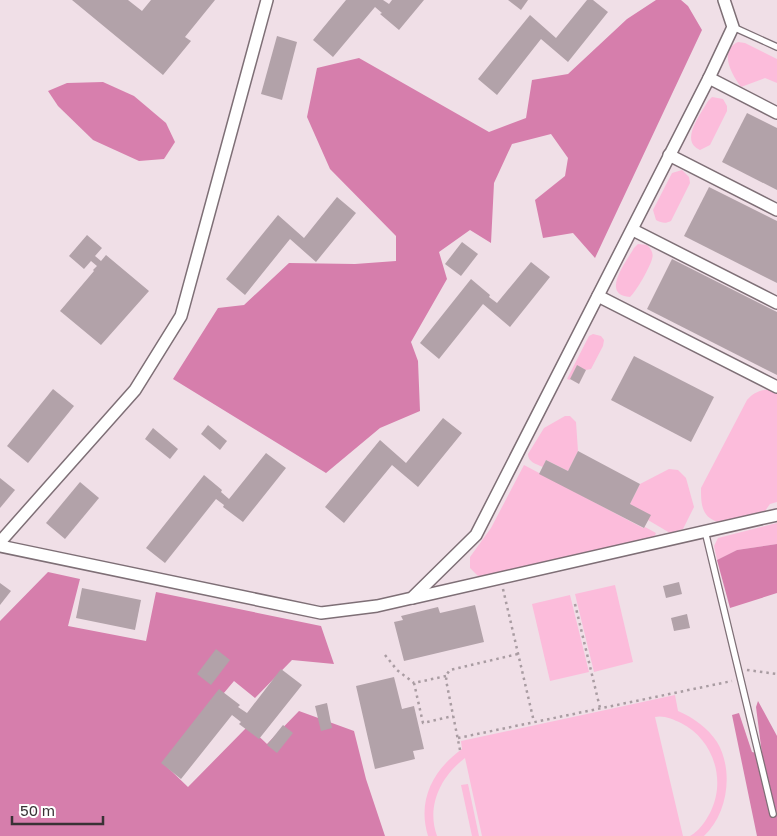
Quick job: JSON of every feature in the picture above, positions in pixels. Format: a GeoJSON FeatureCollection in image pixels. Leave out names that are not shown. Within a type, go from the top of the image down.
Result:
{"type":"FeatureCollection","features":[{"type":"Feature","properties":{"kind":"street"},"geometry":{"type":"LineString","coordinates":[[0,542],[135,390],[181,316],[267,0]]}},
{"type":"Feature","properties":{"kind":"street"},"geometry":{"type":"LineString","coordinates":[[412,598],[476,535],[709,78],[733,27],[724,0]]}},
{"type":"Feature","properties":{"kind":"street"},"geometry":{"type":"LineString","coordinates":[[709,78],[777,113]]}},
{"type":"Feature","properties":{"kind":"street"},"geometry":{"type":"LineString","coordinates":[[669,155],[777,210]]}},
{"type":"Feature","properties":{"kind":"street"},"geometry":{"type":"LineString","coordinates":[[632,230],[777,303]]}},
{"type":"Feature","properties":{"kind":"street"},"geometry":{"type":"LineString","coordinates":[[598,296],[777,387]]}},
{"type":"Feature","properties":{"kind":"street"},"geometry":{"type":"LineString","coordinates":[[0,546],[321,613],[377,606],[777,515]]}},
{"type":"Feature","properties":{"kind":"lane"},"geometry":{"type":"LineString","coordinates":[[733,27],[777,47]]}},
{"type":"Feature","properties":{"kind":"lane"},"geometry":{"type":"LineString","coordinates":[[705,531],[773,814]]}},
{"type":"Feature","properties":{"kind":"path"},"geometry":{"type":"LineString","coordinates":[[501,578],[534,722]]}},
{"type":"Feature","properties":{"kind":"path"},"geometry":{"type":"LineString","coordinates":[[575,604],[600,708]]}},
{"type":"Feature","properties":{"kind":"path"},"geometry":{"type":"LineString","coordinates":[[460,750],[446,676],[450,670],[518,654]]}},
{"type":"Feature","properties":{"kind":"path"},"geometry":{"type":"LineString","coordinates":[[385,655],[397,670],[414,683],[423,723],[453,716]]}},
{"type":"Feature","properties":{"kind":"path"},"geometry":{"type":"LineString","coordinates":[[738,669],[777,674]]}},
{"type":"Feature","properties":{"kind":"path"},"geometry":{"type":"LineString","coordinates":[[414,683],[446,676]]}},
{"type":"Feature","properties":{"kind":"path"},"geometry":{"type":"LineString","coordinates":[[458,738],[741,679]]}},
{"type":"Feature","properties":{"kind":"shaded area"},"geometry":{"type":"Polygon","coordinates":[[[656,0],[681,0],[688,6],[702,30],[595,258],[573,233],[543,238],[535,200],[565,176],[568,158],[551,134],[512,144],[494,183],[491,243],[470,230],[439,252],[447,279],[411,342],[418,361],[420,411],[380,428],[326,473],[173,379],[218,308],[244,305],[289,263],[355,264],[396,261],[396,236],[330,169],[307,117],[317,68],[359,58],[489,132],[526,118],[532,80],[568,74],[627,19],[656,0]]]}},
{"type":"Feature","properties":{"kind":"shaded area"},"geometry":{"type":"Polygon","coordinates":[[[738,42],[745,43],[777,59],[777,83],[765,78],[741,87],[731,70],[728,57],[732,46],[738,42]]]}},
{"type":"Feature","properties":{"kind":"shaded area"},"geometry":{"type":"Polygon","coordinates":[[[103,82],[134,96],[166,123],[175,142],[164,159],[139,161],[93,140],[58,106],[48,91],[67,83],[103,82]]]}},
{"type":"Feature","properties":{"kind":"shaded area"},"geometry":{"type":"Polygon","coordinates":[[[712,97],[723,99],[727,106],[727,111],[710,145],[700,150],[694,146],[691,134],[697,120],[712,97]]]}},
{"type":"Feature","properties":{"kind":"shaded area"},"geometry":{"type":"Polygon","coordinates":[[[682,170],[689,177],[690,183],[671,221],[664,223],[656,220],[653,210],[672,173],[682,170]]]}},
{"type":"Feature","properties":{"kind":"shaded area"},"geometry":{"type":"Polygon","coordinates":[[[638,244],[647,245],[652,251],[653,257],[636,290],[630,297],[621,295],[617,290],[616,284],[618,277],[621,269],[638,244]]]}},
{"type":"Feature","properties":{"kind":"shaded area"},"geometry":{"type":"Polygon","coordinates":[[[593,334],[601,336],[604,340],[603,346],[591,369],[586,370],[577,366],[570,380],[567,379],[589,336],[593,334]]]}},
{"type":"Feature","properties":{"kind":"shaded area"},"geometry":{"type":"Polygon","coordinates":[[[771,389],[777,393],[777,502],[770,504],[765,511],[718,522],[712,520],[703,509],[701,488],[747,400],[758,392],[771,389]]]}},
{"type":"Feature","properties":{"kind":"shaded area"},"geometry":{"type":"Polygon","coordinates":[[[565,416],[570,416],[576,422],[578,451],[568,471],[546,460],[543,467],[529,459],[528,454],[544,428],[565,416]]]}},
{"type":"Feature","properties":{"kind":"shaded area"},"geometry":{"type":"Polygon","coordinates":[[[524,465],[643,528],[645,527],[656,533],[654,537],[483,577],[478,576],[470,568],[470,557],[491,528],[524,465]]]}},
{"type":"Feature","properties":{"kind":"shaded area"},"geometry":{"type":"Polygon","coordinates":[[[669,469],[678,470],[686,478],[694,507],[683,529],[670,533],[648,520],[630,504],[640,484],[669,469]]]}},
{"type":"Feature","properties":{"kind":"shaded area"},"geometry":{"type":"Polygon","coordinates":[[[777,523],[777,544],[737,550],[717,560],[714,546],[718,538],[777,523]]]}},
{"type":"Feature","properties":{"kind":"shaded area"},"geometry":{"type":"Polygon","coordinates":[[[777,544],[777,593],[730,608],[717,560],[737,550],[777,544]]]}},
{"type":"Feature","properties":{"kind":"shaded area"},"geometry":{"type":"Polygon","coordinates":[[[48,572],[80,579],[68,626],[146,641],[156,592],[321,626],[334,664],[292,660],[255,698],[234,681],[164,764],[188,787],[248,726],[267,744],[299,711],[354,731],[366,779],[385,836],[0,836],[0,621],[48,572]]]}},
{"type":"Feature","properties":{"kind":"shaded area"},"geometry":{"type":"Polygon","coordinates":[[[615,585],[633,662],[594,672],[575,594],[615,585]]]}},
{"type":"Feature","properties":{"kind":"shaded area"},"geometry":{"type":"Polygon","coordinates":[[[570,595],[589,672],[550,681],[532,604],[570,595]]]}},
{"type":"Feature","properties":{"kind":"shaded area"},"geometry":{"type":"Polygon","coordinates":[[[675,695],[678,711],[695,720],[709,732],[717,742],[726,765],[726,791],[723,804],[719,816],[704,836],[690,836],[704,823],[715,800],[717,774],[714,762],[709,750],[692,730],[675,720],[655,717],[683,836],[482,836],[465,758],[456,765],[438,792],[433,814],[437,836],[428,836],[425,823],[426,798],[430,787],[443,766],[462,749],[461,741],[675,695]]]}},
{"type":"Feature","properties":{"kind":"shaded area"},"geometry":{"type":"Polygon","coordinates":[[[758,701],[777,736],[777,836],[757,836],[732,715],[739,713],[752,752],[762,754],[756,707],[758,701]]]}},
{"type":"Feature","properties":{"kind":"shaded area"},"geometry":{"type":"Polygon","coordinates":[[[468,784],[479,836],[472,836],[461,785],[468,784]]]}},
{"type":"Feature","properties":{"kind":"building"},"geometry":{"type":"Polygon","coordinates":[[[72,0],[128,0],[142,11],[151,0],[215,0],[185,37],[191,41],[163,75],[72,0]]]}},
{"type":"Feature","properties":{"kind":"building"},"geometry":{"type":"Polygon","coordinates":[[[346,0],[383,0],[389,4],[392,0],[424,0],[399,30],[380,14],[382,13],[375,7],[333,57],[313,40],[346,0]]]}},
{"type":"Feature","properties":{"kind":"building"},"geometry":{"type":"Polygon","coordinates":[[[508,0],[528,0],[521,10],[508,0]]]}},
{"type":"Feature","properties":{"kind":"building"},"geometry":{"type":"Polygon","coordinates":[[[587,0],[593,0],[608,12],[568,62],[541,39],[497,95],[478,79],[530,15],[556,38],[587,0]]]}},
{"type":"Feature","properties":{"kind":"building"},"geometry":{"type":"Polygon","coordinates":[[[277,36],[297,42],[282,100],[261,94],[277,36]]]}},
{"type":"Feature","properties":{"kind":"building"},"geometry":{"type":"Polygon","coordinates":[[[747,113],[777,128],[777,190],[722,162],[747,113]]]}},
{"type":"Feature","properties":{"kind":"building"},"geometry":{"type":"Polygon","coordinates":[[[709,187],[777,221],[777,283],[684,236],[709,187]]]}},
{"type":"Feature","properties":{"kind":"building"},"geometry":{"type":"Polygon","coordinates":[[[337,197],[356,213],[316,262],[290,239],[245,295],[226,279],[278,215],[304,238],[337,197]]]}},
{"type":"Feature","properties":{"kind":"building"},"geometry":{"type":"Polygon","coordinates":[[[87,235],[102,248],[95,256],[101,261],[106,255],[149,291],[101,345],[60,311],[97,266],[91,261],[84,269],[69,256],[87,235]]]}},
{"type":"Feature","properties":{"kind":"building"},"geometry":{"type":"Polygon","coordinates":[[[462,242],[478,254],[461,276],[445,264],[462,242]]]}},
{"type":"Feature","properties":{"kind":"building"},"geometry":{"type":"Polygon","coordinates":[[[672,259],[777,312],[777,375],[647,309],[672,259]]]}},
{"type":"Feature","properties":{"kind":"building"},"geometry":{"type":"Polygon","coordinates":[[[531,262],[550,277],[510,327],[483,304],[439,359],[420,343],[471,279],[497,303],[531,262]]]}},
{"type":"Feature","properties":{"kind":"building"},"geometry":{"type":"Polygon","coordinates":[[[634,356],[714,397],[691,442],[611,400],[634,356]]]}},
{"type":"Feature","properties":{"kind":"building"},"geometry":{"type":"Polygon","coordinates":[[[577,365],[586,370],[579,384],[570,379],[577,365]]]}},
{"type":"Feature","properties":{"kind":"building"},"geometry":{"type":"Polygon","coordinates":[[[53,389],[74,406],[28,463],[7,446],[53,389]]]}},
{"type":"Feature","properties":{"kind":"building"},"geometry":{"type":"Polygon","coordinates":[[[443,418],[462,433],[418,487],[392,465],[344,523],[325,507],[380,440],[406,463],[443,418]]]}},
{"type":"Feature","properties":{"kind":"building"},"geometry":{"type":"Polygon","coordinates":[[[208,425],[227,441],[220,450],[201,434],[208,425]]]}},
{"type":"Feature","properties":{"kind":"building"},"geometry":{"type":"Polygon","coordinates":[[[153,428],[178,449],[170,459],[145,439],[153,428]]]}},
{"type":"Feature","properties":{"kind":"building"},"geometry":{"type":"Polygon","coordinates":[[[578,451],[640,484],[630,504],[651,515],[644,528],[539,474],[546,460],[568,471],[578,451]]]}},
{"type":"Feature","properties":{"kind":"building"},"geometry":{"type":"Polygon","coordinates":[[[266,453],[286,468],[243,522],[223,507],[224,505],[216,499],[165,563],[146,548],[204,475],[222,490],[221,492],[229,499],[266,453]]]}},
{"type":"Feature","properties":{"kind":"building"},"geometry":{"type":"Polygon","coordinates":[[[0,478],[15,490],[0,508],[0,478]]]}},
{"type":"Feature","properties":{"kind":"building"},"geometry":{"type":"Polygon","coordinates":[[[80,482],[99,498],[65,539],[46,523],[80,482]]]}},
{"type":"Feature","properties":{"kind":"building"},"geometry":{"type":"Polygon","coordinates":[[[679,582],[682,594],[666,598],[663,586],[679,582]]]}},
{"type":"Feature","properties":{"kind":"building"},"geometry":{"type":"Polygon","coordinates":[[[0,583],[11,591],[0,605],[0,583]]]}},
{"type":"Feature","properties":{"kind":"building"},"geometry":{"type":"Polygon","coordinates":[[[82,588],[141,600],[135,630],[76,618],[82,588]]]}},
{"type":"Feature","properties":{"kind":"building"},"geometry":{"type":"Polygon","coordinates":[[[475,605],[484,642],[404,661],[394,622],[403,620],[401,616],[438,607],[440,613],[475,605]]]}},
{"type":"Feature","properties":{"kind":"building"},"geometry":{"type":"Polygon","coordinates":[[[687,614],[690,628],[674,631],[671,618],[687,614]]]}},
{"type":"Feature","properties":{"kind":"building"},"geometry":{"type":"Polygon","coordinates":[[[216,649],[230,660],[211,685],[197,674],[216,649]]]}},
{"type":"Feature","properties":{"kind":"building"},"geometry":{"type":"Polygon","coordinates":[[[281,669],[302,685],[259,739],[239,724],[241,722],[232,715],[181,779],[161,763],[219,689],[240,705],[238,707],[247,713],[281,669]]]}},
{"type":"Feature","properties":{"kind":"building"},"geometry":{"type":"Polygon","coordinates":[[[394,677],[402,709],[414,706],[424,749],[413,751],[415,759],[375,769],[356,686],[394,677]]]}},
{"type":"Feature","properties":{"kind":"building"},"geometry":{"type":"Polygon","coordinates":[[[327,703],[332,728],[321,731],[315,706],[327,703]]]}},
{"type":"Feature","properties":{"kind":"building"},"geometry":{"type":"Polygon","coordinates":[[[283,725],[293,733],[277,753],[267,745],[283,725]]]}}]}
